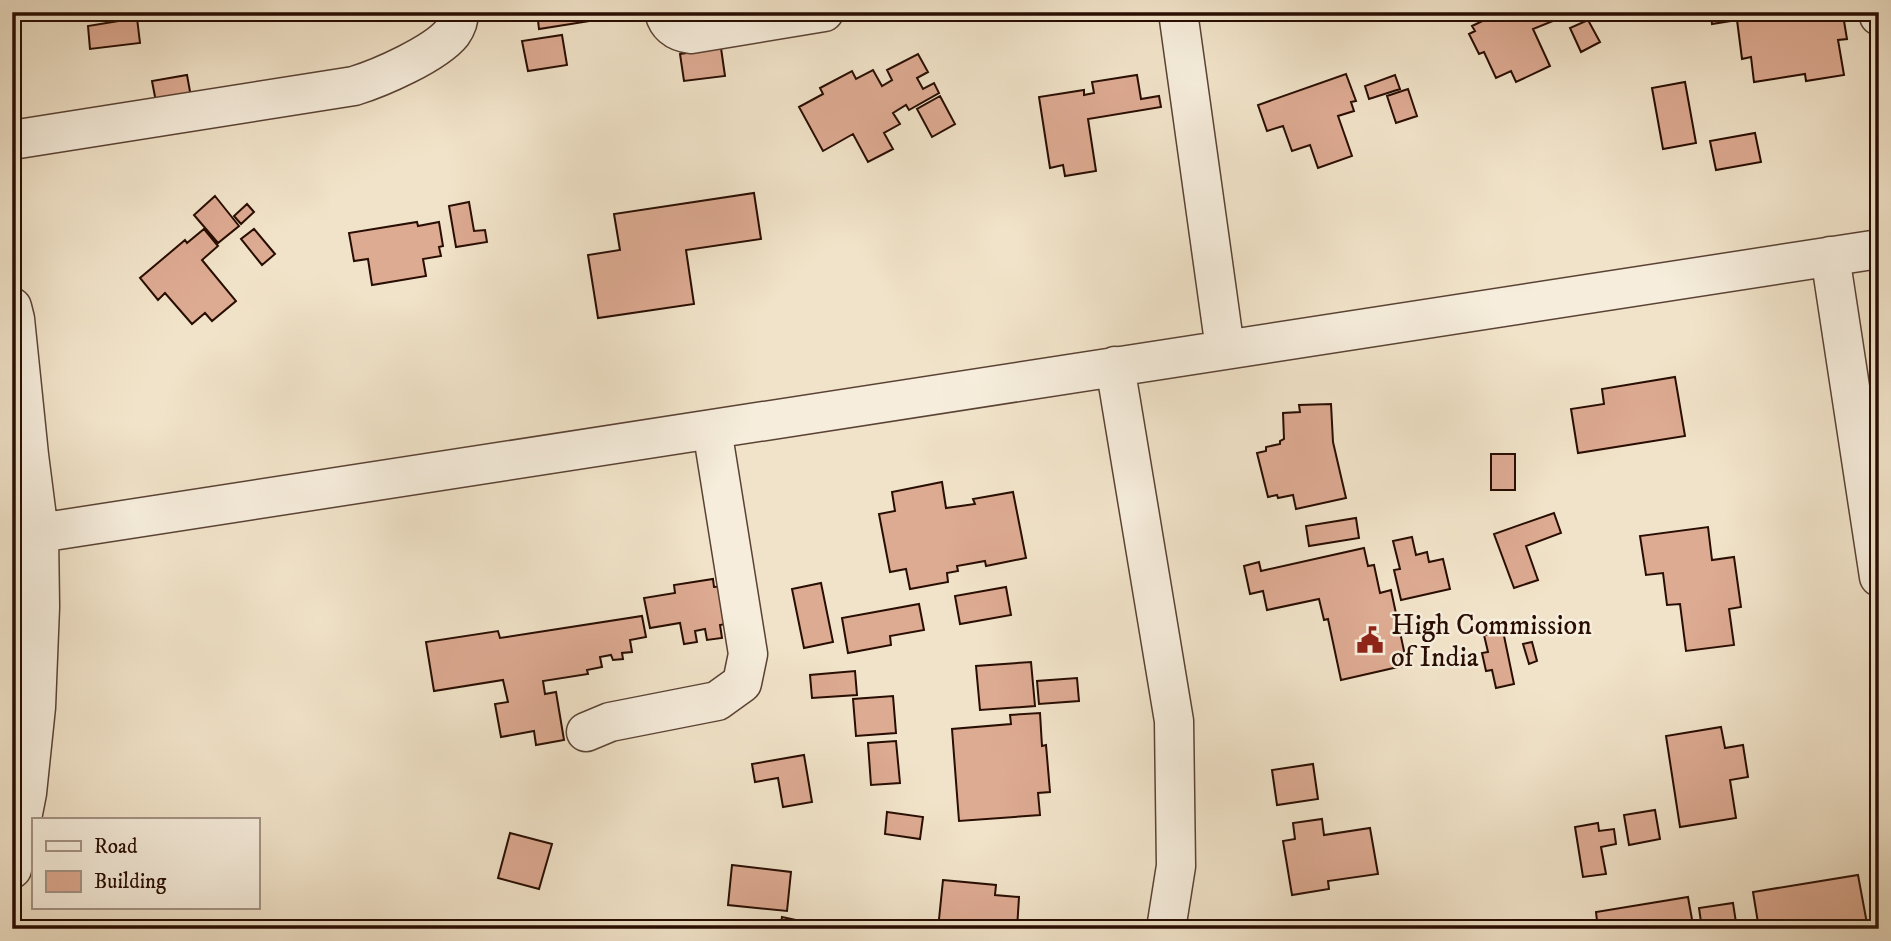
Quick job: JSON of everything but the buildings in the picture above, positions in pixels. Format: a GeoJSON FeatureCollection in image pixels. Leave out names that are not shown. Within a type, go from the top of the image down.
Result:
{"type":"FeatureCollection","features":[{"type":"Feature","properties":{"kind":"street"},"geometry":{"type":"LineString","coordinates":[[12,140],[354,86],[379,78],[432,49],[452,34],[459,22],[460,12]]}},
{"type":"Feature","properties":{"kind":"street"},"geometry":{"type":"LineString","coordinates":[[664,12],[671,27],[691,34],[824,12]]}},
{"type":"Feature","properties":{"kind":"street"},"geometry":{"type":"LineString","coordinates":[[1178,12],[1225,349]]}},
{"type":"Feature","properties":{"kind":"street"},"geometry":{"type":"LineString","coordinates":[[39,533],[1879,249]]}},
{"type":"Feature","properties":{"kind":"street"},"geometry":{"type":"LineString","coordinates":[[1830,256],[1879,577]]}},
{"type":"Feature","properties":{"kind":"street"},"geometry":{"type":"LineString","coordinates":[[12,307],[15,319],[21,457],[39,533],[40,607],[36,707],[27,793],[12,869]]}},
{"type":"Feature","properties":{"kind":"street"},"geometry":{"type":"LineString","coordinates":[[1115,366],[1174,721],[1176,866],[1167,929]]}},
{"type":"Feature","properties":{"kind":"street"},"geometry":{"type":"LineString","coordinates":[[586,732],[610,722],[717,701],[742,683],[748,654],[712,429]]}},
{"type":"Feature","properties":{"kind":"place","name":"High Commission of India"},"geometry":{"type":"Point","coordinates":[1370,640]}}]}
